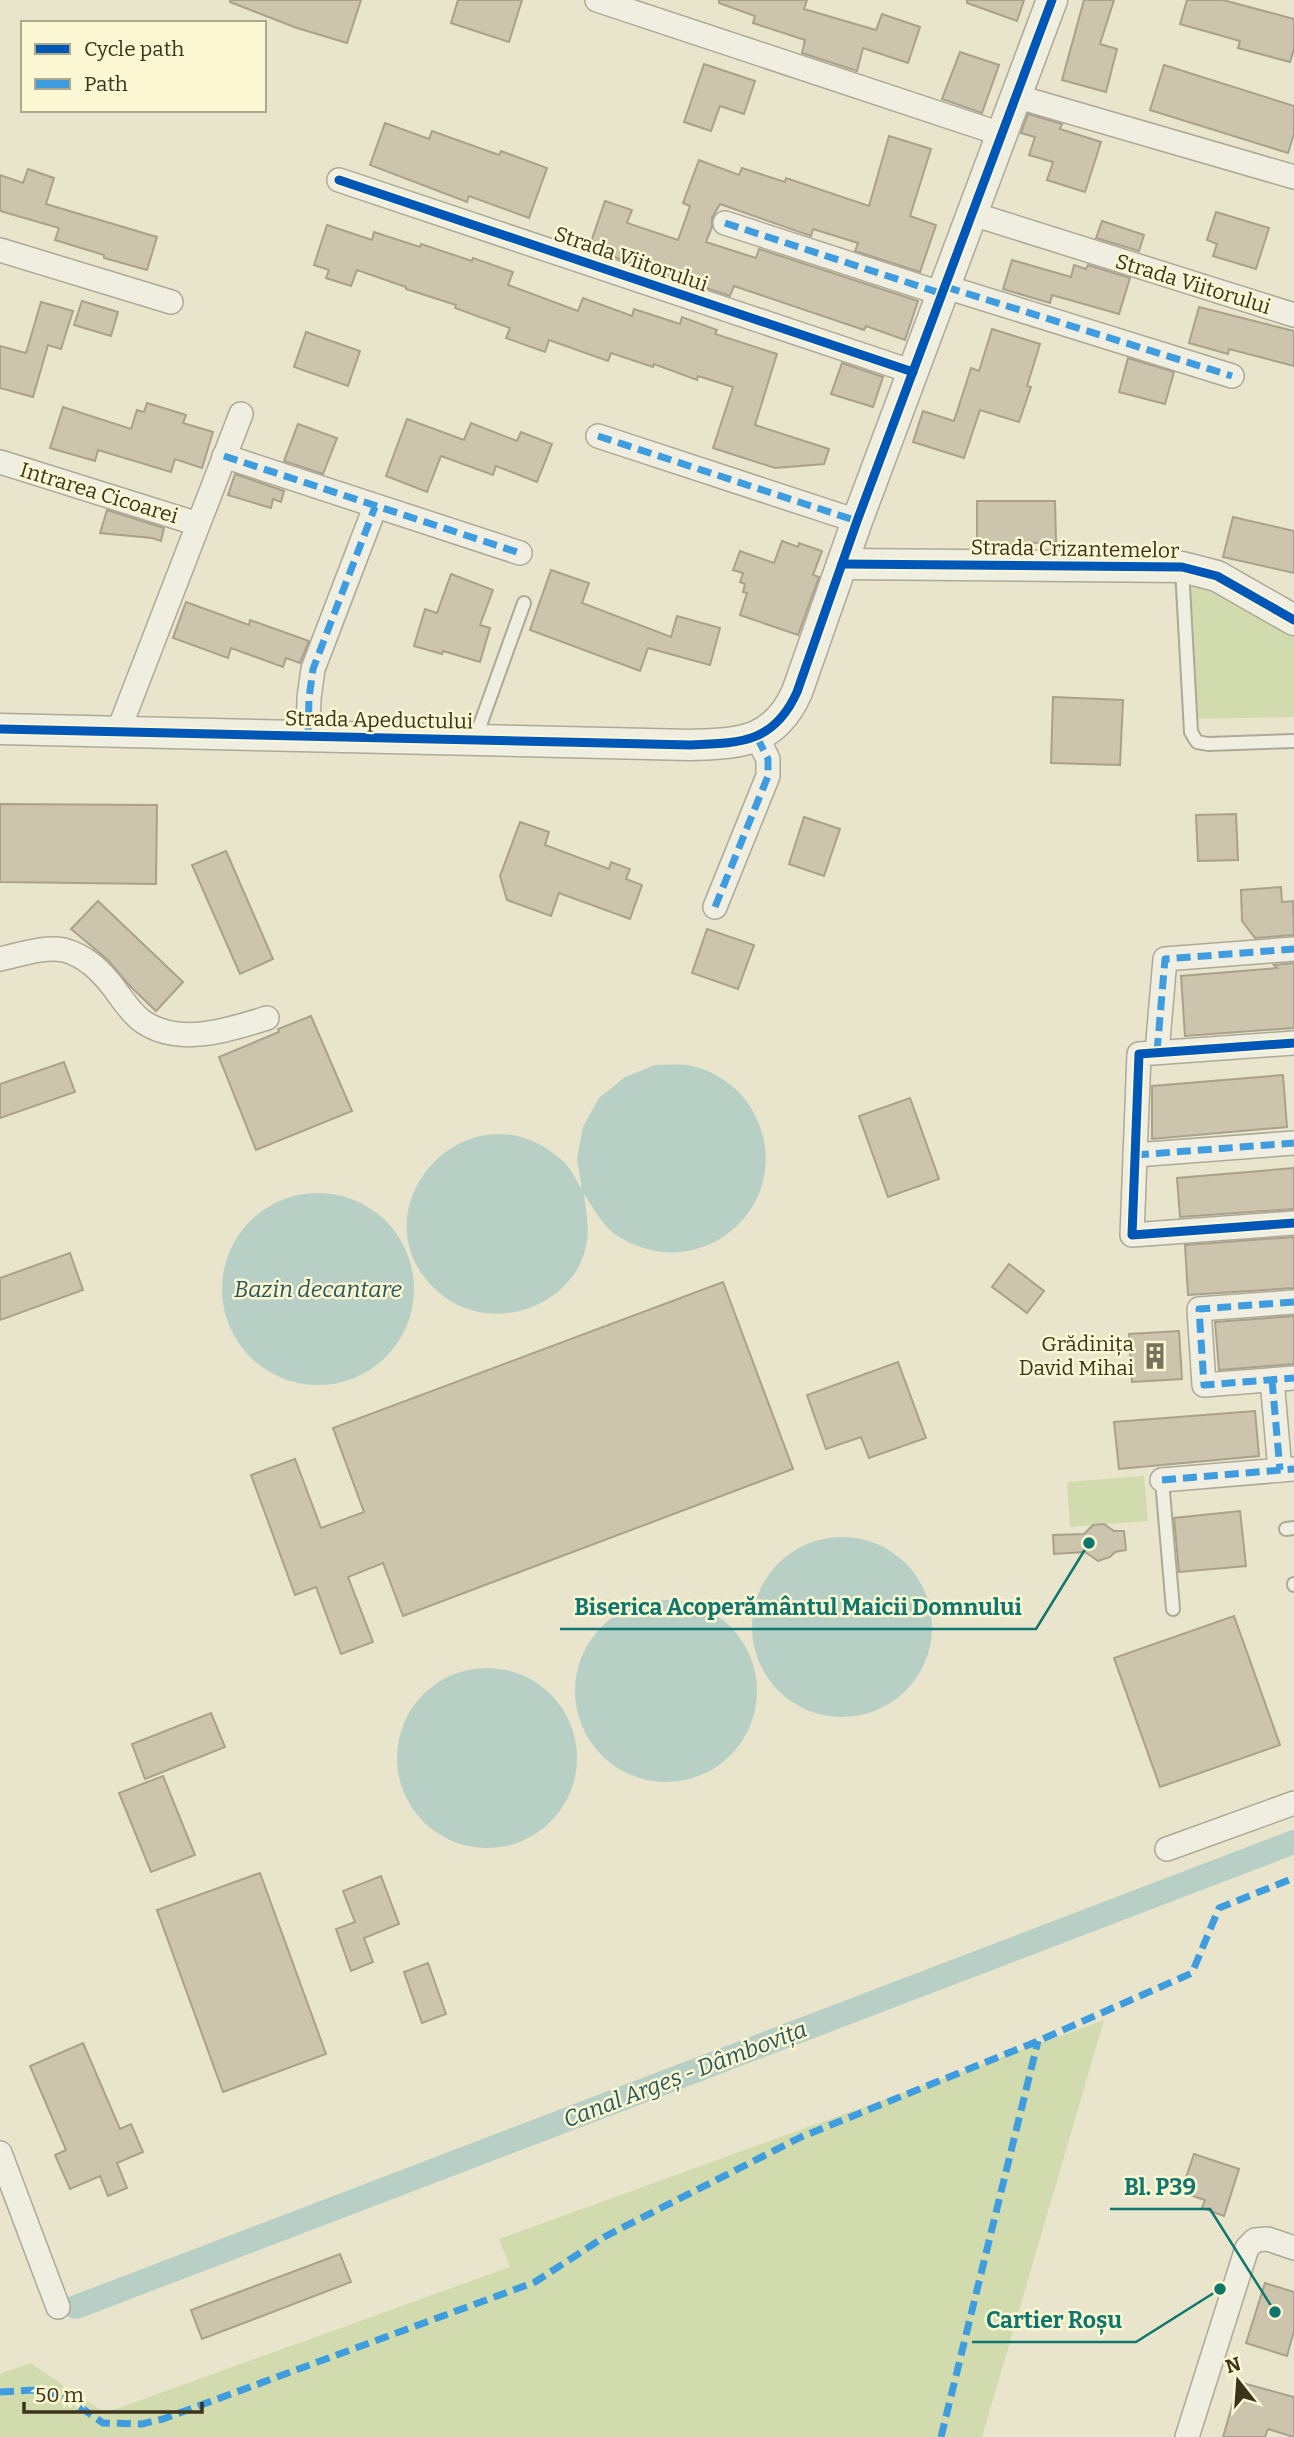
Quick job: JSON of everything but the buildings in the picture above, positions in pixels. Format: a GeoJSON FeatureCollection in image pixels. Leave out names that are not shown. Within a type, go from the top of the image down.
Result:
{"type":"FeatureCollection","features":[{"type":"Feature","properties":{"kind":"street"},"geometry":{"type":"LineString","coordinates":[[597,0],[1000,134]]}},
{"type":"Feature","properties":{"kind":"street"},"geometry":{"type":"LineString","coordinates":[[715,908],[768,776],[768,759],[757,737],[771,729],[789,711],[857,521],[973,214],[1000,134],[1052,0]]}},
{"type":"Feature","properties":{"kind":"street"},"geometry":{"type":"LineString","coordinates":[[1015,96],[1294,177]]}},
{"type":"Feature","properties":{"kind":"street","name":"Strada Viitorului"},"geometry":{"type":"LineString","coordinates":[[339,180],[913,372]]}},
{"type":"Feature","properties":{"kind":"street","name":"Strada Viitorului"},"geometry":{"type":"LineString","coordinates":[[973,214],[1294,315]]}},
{"type":"Feature","properties":{"kind":"street"},"geometry":{"type":"LineString","coordinates":[[725,223],[1232,376]]}},
{"type":"Feature","properties":{"kind":"street"},"geometry":{"type":"LineString","coordinates":[[0,250],[172,302]]}},
{"type":"Feature","properties":{"kind":"street"},"geometry":{"type":"LineString","coordinates":[[118,732],[241,414]]}},
{"type":"Feature","properties":{"kind":"street"},"geometry":{"type":"LineString","coordinates":[[598,436],[857,521]]}},
{"type":"Feature","properties":{"kind":"street"},"geometry":{"type":"LineString","coordinates":[[224,456],[520,554]]}},
{"type":"Feature","properties":{"kind":"street","name":"Intrarea Cicoarei"},"geometry":{"type":"LineString","coordinates":[[0,462],[198,524]]}},
{"type":"Feature","properties":{"kind":"street"},"geometry":{"type":"LineString","coordinates":[[308,736],[313,669],[375,507]]}},
{"type":"Feature","properties":{"kind":"street","name":"Strada Crizantemelor"},"geometry":{"type":"LineString","coordinates":[[842,564],[1182,567],[1217,576],[1294,620]]}},
{"type":"Feature","properties":{"kind":"street","name":"Strada Apeductului"},"geometry":{"type":"LineString","coordinates":[[0,729],[691,745],[727,744],[757,737]]}},
{"type":"Feature","properties":{"kind":"street"},"geometry":{"type":"LineString","coordinates":[[1157,1052],[1165,959],[1294,949]]}},
{"type":"Feature","properties":{"kind":"street"},"geometry":{"type":"LineString","coordinates":[[0,959],[61,950],[82,957],[101,971],[141,1021],[163,1031],[193,1034],[226,1030],[267,1018]]}},
{"type":"Feature","properties":{"kind":"street"},"geometry":{"type":"LineString","coordinates":[[1294,1043],[1139,1054],[1132,1235],[1294,1223]]}},
{"type":"Feature","properties":{"kind":"street"},"geometry":{"type":"LineString","coordinates":[[1135,1155],[1294,1143]]}},
{"type":"Feature","properties":{"kind":"street"},"geometry":{"type":"LineString","coordinates":[[1162,1480],[1287,1470],[1283,1379],[1204,1385],[1199,1310],[1294,1302]]}},
{"type":"Feature","properties":{"kind":"street"},"geometry":{"type":"LineString","coordinates":[[1167,1849],[1294,1803]]}},
{"type":"Feature","properties":{"kind":"street"},"geometry":{"type":"LineString","coordinates":[[0,2153],[58,2307]]}},
{"type":"Feature","properties":{"kind":"street"},"geometry":{"type":"LineString","coordinates":[[1187,2437],[1247,2248],[1255,2240],[1268,2239],[1294,2248]]}},
{"type":"Feature","properties":{"kind":"lane"},"geometry":{"type":"LineString","coordinates":[[1182,567],[1191,732],[1197,741],[1208,744],[1294,741]]}},
{"type":"Feature","properties":{"kind":"lane"},"geometry":{"type":"LineString","coordinates":[[475,739],[524,603]]}},
{"type":"Feature","properties":{"kind":"lane"},"geometry":{"type":"LineString","coordinates":[[1162,1480],[1173,1609]]}},
{"type":"Feature","properties":{"kind":"green space"},"geometry":{"type":"Polygon","coordinates":[[[1174,577],[1206,586],[1294,635],[1294,717],[1183,719],[1174,577]]]}},
{"type":"Feature","properties":{"kind":"green space"},"geometry":{"type":"Polygon","coordinates":[[[1144,1476],[1148,1521],[1070,1527],[1067,1482],[1144,1476]]]}},
{"type":"Feature","properties":{"kind":"green space"},"geometry":{"type":"Polygon","coordinates":[[[1104,2020],[982,2437],[0,2437],[0,2374],[30,2363],[105,2413],[510,2267],[499,2239],[1104,2020]]]}},
{"type":"Feature","properties":{"kind":"water"},"geometry":{"type":"Polygon","coordinates":[[[655,1065],[687,1065],[706,1070],[732,1086],[751,1108],[764,1141],[765,1172],[756,1201],[738,1225],[714,1242],[685,1251],[654,1251],[615,1234],[584,1194],[588,1233],[581,1262],[561,1289],[548,1299],[518,1311],[485,1313],[457,1305],[434,1288],[412,1256],[407,1222],[415,1190],[434,1162],[461,1143],[494,1134],[529,1140],[565,1163],[582,1189],[577,1159],[583,1127],[599,1098],[625,1077],[655,1065]]]}},
{"type":"Feature","properties":{"kind":"water","name":"Bazin decantare"},"geometry":{"type":"Polygon","coordinates":[[[318,1193],[355,1200],[386,1221],[407,1252],[414,1289],[407,1326],[386,1357],[355,1378],[318,1385],[281,1378],[250,1357],[229,1326],[222,1289],[229,1252],[250,1221],[281,1200],[318,1193]]]}},
{"type":"Feature","properties":{"kind":"water"},"geometry":{"type":"Polygon","coordinates":[[[842,1537],[860,1538],[877,1544],[906,1563],[925,1592],[931,1609],[931,1645],[925,1662],[906,1691],[877,1710],[860,1716],[842,1717],[824,1716],[807,1710],[778,1691],[759,1662],[753,1645],[752,1627],[753,1609],[759,1592],[778,1563],[807,1544],[824,1538],[842,1537]]]}},
{"type":"Feature","properties":{"kind":"water"},"geometry":{"type":"Polygon","coordinates":[[[666,1600],[701,1607],[730,1627],[750,1656],[757,1691],[750,1726],[730,1755],[701,1775],[666,1782],[631,1775],[602,1755],[582,1726],[575,1691],[582,1656],[602,1627],[631,1607],[666,1600]]]}},
{"type":"Feature","properties":{"kind":"water"},"geometry":{"type":"Polygon","coordinates":[[[487,1668],[505,1669],[522,1675],[551,1694],[570,1723],[576,1740],[576,1776],[570,1793],[551,1822],[522,1841],[505,1847],[487,1848],[469,1847],[452,1841],[423,1822],[404,1793],[398,1776],[397,1758],[398,1740],[404,1723],[423,1694],[452,1675],[469,1669],[487,1668]]]}},
{"type":"Feature","properties":{"kind":"waterway","name":"Canal Argeș - Dâmbovița"},"geometry":{"type":"LineString","coordinates":[[76,2307],[1294,1842]]}},
{"type":"Feature","properties":{"kind":"marked path"},"geometry":{"type":"LineString","coordinates":[[725,223],[943,294]]}},
{"type":"Feature","properties":{"kind":"marked path"},"geometry":{"type":"LineString","coordinates":[[946,287],[1232,376]]}},
{"type":"Feature","properties":{"kind":"marked path"},"geometry":{"type":"LineString","coordinates":[[598,436],[857,521]]}},
{"type":"Feature","properties":{"kind":"marked path"},"geometry":{"type":"LineString","coordinates":[[224,456],[520,553]]}},
{"type":"Feature","properties":{"kind":"marked path"},"geometry":{"type":"LineString","coordinates":[[308,736],[313,669],[375,507]]}},
{"type":"Feature","properties":{"kind":"marked path"},"geometry":{"type":"LineString","coordinates":[[715,907],[768,776],[768,759],[757,737]]}},
{"type":"Feature","properties":{"kind":"marked path"},"geometry":{"type":"LineString","coordinates":[[1157,1052],[1165,959],[1294,949]]}},
{"type":"Feature","properties":{"kind":"marked path"},"geometry":{"type":"LineString","coordinates":[[1135,1155],[1294,1143]]}},
{"type":"Feature","properties":{"kind":"marked path"},"geometry":{"type":"LineString","coordinates":[[1294,1302],[1199,1309],[1204,1385],[1294,1378]]}},
{"type":"Feature","properties":{"kind":"marked path"},"geometry":{"type":"LineString","coordinates":[[1272,1380],[1280,1470]]}},
{"type":"Feature","properties":{"kind":"marked path"},"geometry":{"type":"LineString","coordinates":[[1162,1480],[1294,1469]]}},
{"type":"Feature","properties":{"kind":"marked path"},"geometry":{"type":"LineString","coordinates":[[0,2392],[36,2390],[64,2396],[103,2423],[142,2424],[163,2419],[535,2282],[606,2236],[801,2137],[1038,2041],[1192,1973],[1219,1908],[1294,1878]]}},
{"type":"Feature","properties":{"kind":"marked path"},"geometry":{"type":"LineString","coordinates":[[941,2437],[1038,2041]]}},
{"type":"Feature","properties":{"kind":"cycle path"},"geometry":{"type":"LineString","coordinates":[[0,729],[691,745],[740,741],[767,731],[778,722],[797,692],[857,521],[1052,0]]}},
{"type":"Feature","properties":{"kind":"cycle path"},"geometry":{"type":"LineString","coordinates":[[339,180],[913,372]]}},
{"type":"Feature","properties":{"kind":"cycle path"},"geometry":{"type":"LineString","coordinates":[[842,564],[1182,567],[1217,576],[1294,620]]}},
{"type":"Feature","properties":{"kind":"cycle path"},"geometry":{"type":"LineString","coordinates":[[1294,1043],[1139,1054],[1132,1235],[1294,1223]]}},
{"type":"Feature","properties":{"kind":"place","name":"Grădinița David Mihai"},"geometry":{"type":"Point","coordinates":[1155,1356]}},
{"type":"Feature","properties":{"kind":"place","name":"Biserica Acoperământul Maicii Domnului"},"geometry":{"type":"Point","coordinates":[1089,1543]}},
{"type":"Feature","properties":{"kind":"place","name":"Cartier Roșu"},"geometry":{"type":"Point","coordinates":[1220,2289]}},
{"type":"Feature","properties":{"kind":"place","name":"Bl. P39"},"geometry":{"type":"Point","coordinates":[1275,2312]}}]}
